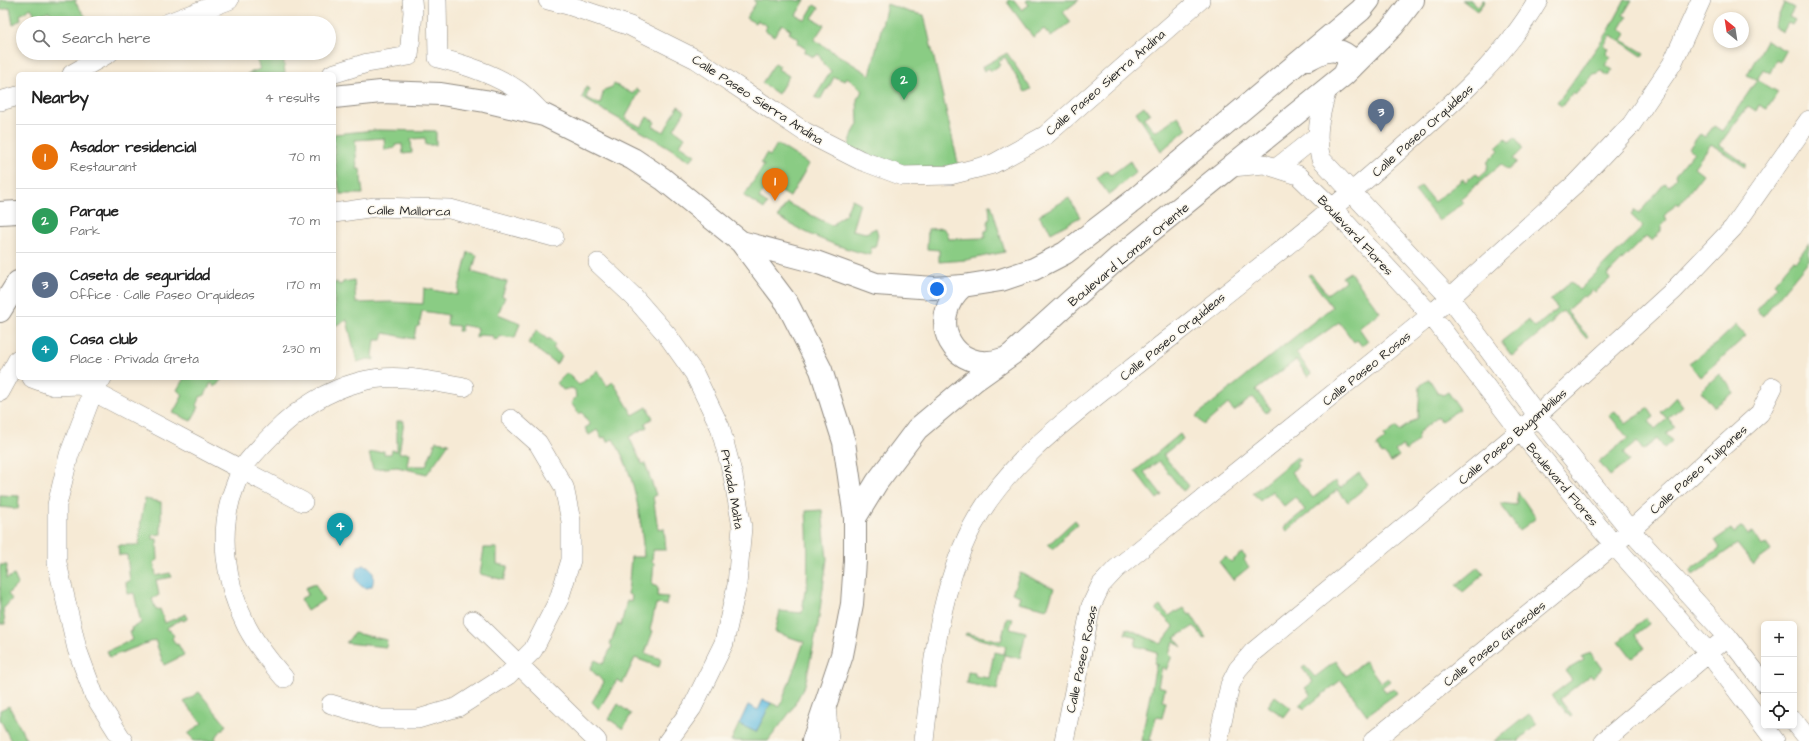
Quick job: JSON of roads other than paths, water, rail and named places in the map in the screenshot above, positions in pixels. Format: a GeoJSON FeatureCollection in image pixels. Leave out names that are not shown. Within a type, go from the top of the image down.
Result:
{"type":"FeatureCollection","features":[{"type":"Feature","properties":{"kind":"street"},"geometry":{"type":"LineString","coordinates":[[187,16],[229,0]]}},
{"type":"Feature","properties":{"kind":"street"},"geometry":{"type":"LineString","coordinates":[[336,73],[367,63],[409,56],[413,12],[412,0]]}},
{"type":"Feature","properties":{"kind":"street"},"geometry":{"type":"LineString","coordinates":[[436,0],[438,58],[466,65],[498,78],[520,91],[544,115]]}},
{"type":"Feature","properties":{"kind":"street","name":"Calle Paseo Sierra Andina"},"geometry":{"type":"LineString","coordinates":[[548,0],[568,5],[630,26],[696,59],[805,132],[860,160],[903,176],[950,175],[993,164],[1046,134],[1181,6],[1200,0]]}},
{"type":"Feature","properties":{"kind":"street"},"geometry":{"type":"LineString","coordinates":[[741,242],[816,262],[876,284],[934,288],[963,286],[1001,280],[1027,271],[1065,253],[1133,201],[1361,10],[1369,0]]}},
{"type":"Feature","properties":{"kind":"street","name":"Boulevard Lomas Oriente"},"geometry":{"type":"LineString","coordinates":[[855,518],[877,482],[917,429],[974,381],[1012,354],[1119,257],[1344,75],[1393,26],[1413,0]]}},
{"type":"Feature","properties":{"kind":"street","name":"Calle Paseo Orquídeas"},"geometry":{"type":"LineString","coordinates":[[924,741],[934,648],[953,571],[973,526],[1005,478],[1053,431],[1352,193],[1463,94],[1501,52],[1538,0]]}},
{"type":"Feature","properties":{"kind":"street","name":"Calle Paseo Rosas"},"geometry":{"type":"LineString","coordinates":[[1064,741],[1091,606],[1101,585],[1116,569],[1431,315],[1574,184],[1631,125],[1672,64],[1700,0]]}},
{"type":"Feature","properties":{"kind":"street"},"geometry":{"type":"LineString","coordinates":[[1280,78],[1320,52],[1333,50],[1340,51],[1348,56],[1348,66],[1344,75]]}},
{"type":"Feature","properties":{"kind":"street"},"geometry":{"type":"LineString","coordinates":[[76,72],[97,60]]}},
{"type":"Feature","properties":{"kind":"street","name":"Boulevard Flores"},"geometry":{"type":"LineString","coordinates":[[1327,89],[1319,121],[1318,136],[1321,158],[1450,298],[1538,416],[1630,530],[1728,637],[1761,679]]}},
{"type":"Feature","properties":{"kind":"street"},"geometry":{"type":"LineString","coordinates":[[336,97],[381,92],[442,94],[486,101],[544,115],[632,159],[663,179],[741,242],[787,303],[821,370],[844,442],[855,518],[855,561],[852,604],[842,655],[813,741]]}},
{"type":"Feature","properties":{"kind":"street"},"geometry":{"type":"LineString","coordinates":[[0,101],[16,97]]}},
{"type":"Feature","properties":{"kind":"street","name":"Calle Paseo Bugambilias"},"geometry":{"type":"LineString","coordinates":[[1218,741],[1230,685],[1238,669],[1253,652],[1538,416],[1674,290],[1733,228],[1809,120]]}},
{"type":"Feature","properties":{"kind":"street"},"geometry":{"type":"LineString","coordinates":[[1278,168],[1318,136]]}},
{"type":"Feature","properties":{"kind":"street","name":"Boulevard Flores"},"geometry":{"type":"LineString","coordinates":[[1232,167],[1264,164],[1301,177],[1332,208],[1431,315],[1520,431],[1614,545],[1708,652],[1775,741]]}},
{"type":"Feature","properties":{"kind":"street","name":"Calle Mallorca"},"geometry":{"type":"LineString","coordinates":[[336,214],[375,207],[450,209],[554,236]]}},
{"type":"Feature","properties":{"kind":"street"},"geometry":{"type":"LineString","coordinates":[[0,214],[16,212]]}},
{"type":"Feature","properties":{"kind":"street","name":"Privada Malta"},"geometry":{"type":"LineString","coordinates":[[598,263],[634,297],[667,335],[694,373],[720,426],[733,476],[742,527],[737,585],[724,642],[692,708],[668,741]]}},
{"type":"Feature","properties":{"kind":"street"},"geometry":{"type":"LineString","coordinates":[[0,311],[16,285]]}},
{"type":"Feature","properties":{"kind":"street"},"geometry":{"type":"LineString","coordinates":[[963,286],[950,300],[945,314],[945,329],[953,346],[967,359],[976,362],[995,362],[1012,354]]}},
{"type":"Feature","properties":{"kind":"street"},"geometry":{"type":"LineString","coordinates":[[0,392],[16,368]]}},
{"type":"Feature","properties":{"kind":"street"},"geometry":{"type":"LineString","coordinates":[[284,678],[261,650],[247,626],[235,598],[228,570],[225,547],[226,523],[230,498],[242,470],[266,440],[305,406],[333,392],[359,382],[386,378],[414,378],[464,387]]}},
{"type":"Feature","properties":{"kind":"street"},"geometry":{"type":"LineString","coordinates":[[38,380],[54,386],[88,383],[242,470],[303,502]]}},
{"type":"Feature","properties":{"kind":"street"},"geometry":{"type":"LineString","coordinates":[[88,383],[57,505],[57,563],[77,649],[94,695],[123,741]]}},
{"type":"Feature","properties":{"kind":"street","name":"Calle Paseo Tulipanes"},"geometry":{"type":"LineString","coordinates":[[1614,545],[1760,413],[1773,387]]}},
{"type":"Feature","properties":{"kind":"street"},"geometry":{"type":"LineString","coordinates":[[331,704],[380,719],[418,719],[458,707],[508,675],[533,650],[558,599],[571,560],[571,521],[564,488],[538,443],[511,419]]}},
{"type":"Feature","properties":{"kind":"street","name":"Calle Paseo Girasoles"},"geometry":{"type":"LineString","coordinates":[[1373,741],[1614,545]]}},
{"type":"Feature","properties":{"kind":"street"},"geometry":{"type":"LineString","coordinates":[[473,620],[597,741]]}},
{"type":"Feature","properties":{"kind":"street"},"geometry":{"type":"LineString","coordinates":[[1604,741],[1708,652],[1728,637]]}},
{"type":"Feature","properties":{"kind":"street"},"geometry":{"type":"LineString","coordinates":[[826,705],[829,741]]}},
{"type":"Feature","properties":{"kind":"street"},"geometry":{"type":"LineString","coordinates":[[1797,725],[1809,740]]}},
{"type":"Feature","properties":{"kind":"water"},"geometry":{"type":"Polygon","coordinates":[[[365,565],[370,568],[373,574],[372,586],[367,588],[359,584],[355,575],[359,567],[365,565]]]}},
{"type":"Feature","properties":{"kind":"water"},"geometry":{"type":"Polygon","coordinates":[[[763,700],[771,703],[756,732],[739,724],[748,705],[758,710],[763,700]]]}},
{"type":"Feature","properties":{"kind":"place","name":"Parque"},"geometry":{"type":"Point","coordinates":[904,100]}},
{"type":"Feature","properties":{"kind":"place","name":"Caseta de seguridad"},"geometry":{"type":"Point","coordinates":[1381,132]}},
{"type":"Feature","properties":{"kind":"place","name":"Asador residencial"},"geometry":{"type":"Point","coordinates":[775,201]}},
{"type":"Feature","properties":{"kind":"place","name":"Casa club"},"geometry":{"type":"Point","coordinates":[340,546]}}]}
